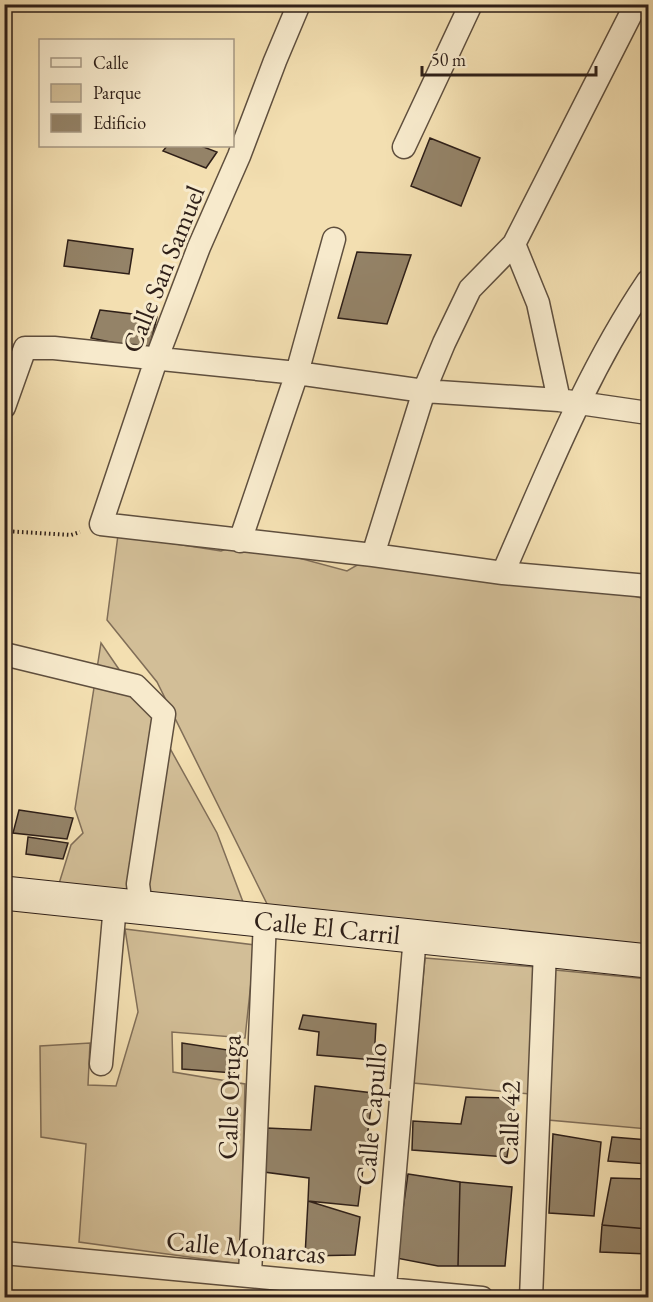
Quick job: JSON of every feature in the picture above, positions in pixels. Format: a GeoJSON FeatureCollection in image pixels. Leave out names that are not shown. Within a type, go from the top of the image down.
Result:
{"type":"FeatureCollection","features":[{"type":"Feature","properties":{"kind":"main road","name":"Calle El Carril"},"geometry":{"type":"LineString","coordinates":[[4,893],[648,961]]}},
{"type":"Feature","properties":{"kind":"street","name":"Calle San Samuel"},"geometry":{"type":"LineString","coordinates":[[101,524],[156,360],[200,247],[240,156],[299,4]]}},
{"type":"Feature","properties":{"kind":"street"},"geometry":{"type":"LineString","coordinates":[[404,147],[471,4]]}},
{"type":"Feature","properties":{"kind":"street"},"geometry":{"type":"LineString","coordinates":[[373,555],[424,391],[444,342],[470,289],[514,244],[636,4]]}},
{"type":"Feature","properties":{"kind":"street"},"geometry":{"type":"LineString","coordinates":[[240,541],[297,373],[334,239]]}},
{"type":"Feature","properties":{"kind":"street"},"geometry":{"type":"LineString","coordinates":[[514,244],[538,303],[568,401]]}},
{"type":"Feature","properties":{"kind":"street"},"geometry":{"type":"LineString","coordinates":[[503,573],[568,401],[648,281]]}},
{"type":"Feature","properties":{"kind":"street"},"geometry":{"type":"LineString","coordinates":[[4,407],[25,348],[54,348],[297,373],[424,391],[568,401],[648,413]]}},
{"type":"Feature","properties":{"kind":"street"},"geometry":{"type":"LineString","coordinates":[[101,524],[373,555],[503,573],[648,586]]}},
{"type":"Feature","properties":{"kind":"street"},"geometry":{"type":"LineString","coordinates":[[4,654],[136,686],[164,714],[138,884],[128,906],[101,1064]]}},
{"type":"Feature","properties":{"kind":"street","name":"Calle Oruga"},"geometry":{"type":"LineString","coordinates":[[250,1276],[265,920]]}},
{"type":"Feature","properties":{"kind":"street","name":"Calle Capullo"},"geometry":{"type":"LineString","coordinates":[[384,1293],[415,936]]}},
{"type":"Feature","properties":{"kind":"street","name":"Calle 42"},"geometry":{"type":"LineString","coordinates":[[531,1298],[545,950]]}},
{"type":"Feature","properties":{"kind":"street","name":"Calle Monarcas"},"geometry":{"type":"LineString","coordinates":[[4,1253],[250,1276],[384,1293],[482,1298]]}},
{"type":"Feature","properties":{"kind":"path"},"geometry":{"type":"LineString","coordinates":[[4,531],[71,536],[101,524]]}},
{"type":"Feature","properties":{"kind":"green space"},"geometry":{"type":"Polygon","coordinates":[[[118,535],[221,551],[243,543],[347,571],[371,557],[617,591],[648,600],[648,958],[275,920],[157,682],[107,620],[118,535]]]}},
{"type":"Feature","properties":{"kind":"green space"},"geometry":{"type":"Polygon","coordinates":[[[101,643],[157,725],[217,833],[246,910],[57,890],[71,845],[83,833],[75,809],[101,643]]]}},
{"type":"Feature","properties":{"kind":"green space"},"geometry":{"type":"Polygon","coordinates":[[[125,929],[255,945],[245,1038],[172,1032],[173,1072],[245,1084],[240,1264],[79,1242],[86,1144],[41,1137],[40,1046],[90,1043],[88,1085],[116,1086],[138,1012],[125,929]]]}},
{"type":"Feature","properties":{"kind":"green space"},"geometry":{"type":"Polygon","coordinates":[[[425,958],[536,967],[530,1094],[413,1083],[425,958]]]}},
{"type":"Feature","properties":{"kind":"green space"},"geometry":{"type":"Polygon","coordinates":[[[555,970],[648,979],[648,1129],[548,1120],[555,970]]]}},
{"type":"Feature","properties":{"kind":"building"},"geometry":{"type":"Polygon","coordinates":[[[430,138],[480,158],[461,206],[411,186],[430,138]]]}},
{"type":"Feature","properties":{"kind":"building"},"geometry":{"type":"Polygon","coordinates":[[[166,147],[204,147],[217,152],[206,168],[163,151],[166,147]]]}},
{"type":"Feature","properties":{"kind":"building"},"geometry":{"type":"Polygon","coordinates":[[[68,240],[133,249],[129,274],[64,266],[68,240]]]}},
{"type":"Feature","properties":{"kind":"building"},"geometry":{"type":"Polygon","coordinates":[[[357,252],[411,255],[387,324],[338,318],[357,252]]]}},
{"type":"Feature","properties":{"kind":"building"},"geometry":{"type":"Polygon","coordinates":[[[100,310],[157,317],[149,350],[91,338],[100,310]]]}},
{"type":"Feature","properties":{"kind":"building"},"geometry":{"type":"Polygon","coordinates":[[[19,810],[73,818],[67,839],[13,833],[19,810]]]}},
{"type":"Feature","properties":{"kind":"building"},"geometry":{"type":"Polygon","coordinates":[[[28,837],[68,843],[63,859],[26,854],[28,837]]]}},
{"type":"Feature","properties":{"kind":"building"},"geometry":{"type":"Polygon","coordinates":[[[303,1015],[376,1024],[374,1060],[317,1055],[319,1032],[299,1029],[303,1015]]]}},
{"type":"Feature","properties":{"kind":"building"},"geometry":{"type":"Polygon","coordinates":[[[182,1043],[241,1052],[234,1073],[182,1069],[182,1043]]]}},
{"type":"Feature","properties":{"kind":"building"},"geometry":{"type":"Polygon","coordinates":[[[315,1086],[373,1093],[358,1206],[308,1201],[309,1178],[264,1172],[267,1128],[311,1130],[315,1086]]]}},
{"type":"Feature","properties":{"kind":"building"},"geometry":{"type":"Polygon","coordinates":[[[466,1097],[516,1098],[507,1157],[412,1150],[413,1121],[461,1124],[466,1097]]]}},
{"type":"Feature","properties":{"kind":"building"},"geometry":{"type":"Polygon","coordinates":[[[553,1134],[601,1142],[594,1216],[549,1213],[553,1134]]]}},
{"type":"Feature","properties":{"kind":"building"},"geometry":{"type":"Polygon","coordinates":[[[612,1137],[648,1140],[648,1164],[608,1161],[612,1137]]]}},
{"type":"Feature","properties":{"kind":"building"},"geometry":{"type":"Polygon","coordinates":[[[408,1174],[460,1182],[458,1266],[438,1266],[396,1258],[408,1174]]]}},
{"type":"Feature","properties":{"kind":"building"},"geometry":{"type":"Polygon","coordinates":[[[611,1178],[648,1179],[648,1229],[602,1225],[611,1178]]]}},
{"type":"Feature","properties":{"kind":"building"},"geometry":{"type":"Polygon","coordinates":[[[460,1182],[512,1187],[505,1266],[458,1266],[460,1182]]]}},
{"type":"Feature","properties":{"kind":"building"},"geometry":{"type":"Polygon","coordinates":[[[308,1201],[360,1217],[355,1255],[305,1256],[308,1201]]]}},
{"type":"Feature","properties":{"kind":"building"},"geometry":{"type":"Polygon","coordinates":[[[602,1225],[648,1229],[648,1254],[600,1252],[602,1225]]]}}]}
